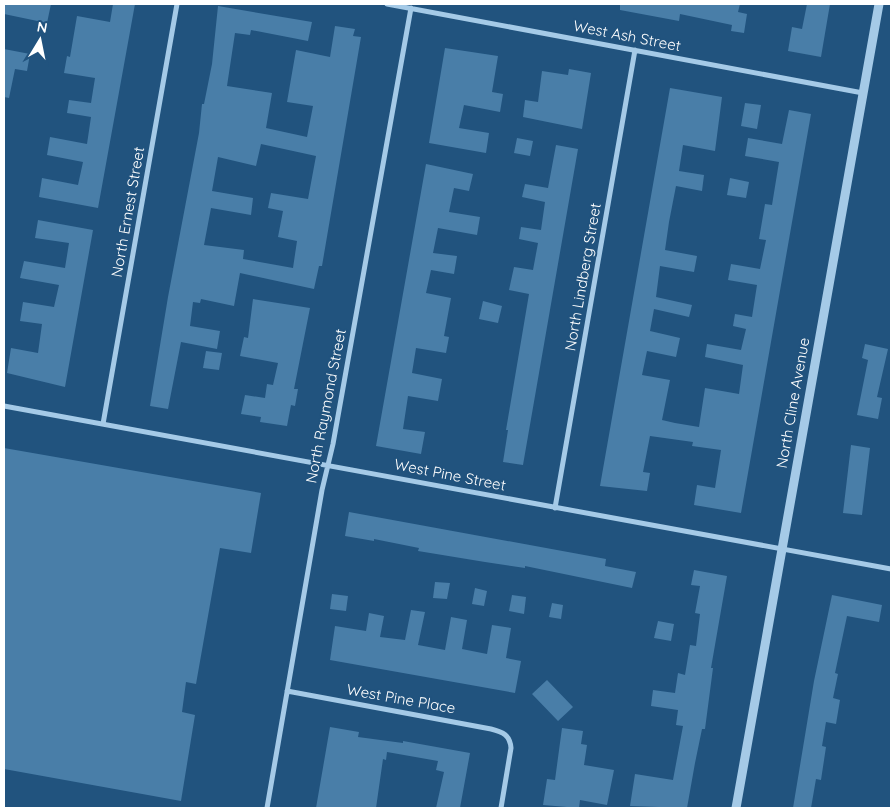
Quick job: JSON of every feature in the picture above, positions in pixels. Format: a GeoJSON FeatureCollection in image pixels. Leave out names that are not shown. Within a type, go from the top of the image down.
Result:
{"type":"FeatureCollection","features":[{"type":"Feature","properties":{"kind":"street","name":"North Ernest Street"},"geometry":{"type":"LineString","coordinates":[[102,424],[177,4]]}},
{"type":"Feature","properties":{"kind":"street","name":"West Ash Street"},"geometry":{"type":"LineString","coordinates":[[387,4],[863,93]]}},
{"type":"Feature","properties":{"kind":"street","name":"North Cline Avenue"},"geometry":{"type":"LineString","coordinates":[[736,808],[879,4]]}},
{"type":"Feature","properties":{"kind":"street","name":"North Raymond Street"},"geometry":{"type":"LineString","coordinates":[[267,808],[411,8]]}},
{"type":"Feature","properties":{"kind":"street","name":"North Lindberg Street"},"geometry":{"type":"LineString","coordinates":[[555,508],[635,50]]}},
{"type":"Feature","properties":{"kind":"street","name":"West Pine Street"},"geometry":{"type":"LineString","coordinates":[[4,406],[891,569]]}},
{"type":"Feature","properties":{"kind":"street","name":"West Pine Place"},"geometry":{"type":"LineString","coordinates":[[287,691],[505,733],[509,737],[510,753],[500,808]]}},
{"type":"Feature","properties":{"kind":"building"},"geometry":{"type":"Polygon","coordinates":[[[4,4],[51,4],[47,23],[4,14],[4,4]]]}},
{"type":"Feature","properties":{"kind":"building"},"geometry":{"type":"Polygon","coordinates":[[[113,4],[135,4],[98,208],[39,197],[42,178],[78,185],[83,162],[47,155],[50,137],[87,144],[91,117],[67,113],[69,100],[91,103],[95,78],[64,73],[67,56],[70,57],[77,16],[110,22],[113,4]]]}},
{"type":"Feature","properties":{"kind":"building"},"geometry":{"type":"Polygon","coordinates":[[[620,4],[740,4],[738,12],[747,14],[744,33],[731,31],[732,25],[680,14],[679,21],[620,10],[620,4]]]}},
{"type":"Feature","properties":{"kind":"building"},"geometry":{"type":"Polygon","coordinates":[[[807,4],[830,4],[821,57],[788,51],[792,27],[802,29],[807,4]]]}},
{"type":"Feature","properties":{"kind":"building"},"geometry":{"type":"Polygon","coordinates":[[[218,6],[312,22],[308,41],[251,30],[250,35],[235,33],[227,86],[272,93],[266,128],[307,137],[313,106],[287,102],[296,50],[330,57],[335,26],[355,29],[353,36],[361,37],[322,266],[319,266],[314,289],[240,273],[234,306],[201,299],[200,303],[193,302],[190,326],[220,331],[217,349],[181,342],[168,409],[150,406],[168,297],[199,133],[202,104],[204,104],[212,64],[218,6]],[[261,144],[256,166],[218,157],[212,191],[253,198],[251,215],[211,208],[204,245],[244,250],[243,259],[293,268],[297,241],[278,237],[283,211],[268,208],[271,193],[308,199],[316,156],[261,144]]]}},
{"type":"Feature","properties":{"kind":"building"},"geometry":{"type":"Polygon","coordinates":[[[445,48],[498,56],[492,92],[503,94],[500,112],[464,105],[459,128],[489,133],[486,153],[429,143],[445,48]]]}},
{"type":"Feature","properties":{"kind":"building"},"geometry":{"type":"Polygon","coordinates":[[[4,49],[30,54],[27,71],[15,69],[9,98],[4,97],[4,49]]]}},
{"type":"Feature","properties":{"kind":"building"},"geometry":{"type":"Polygon","coordinates":[[[569,69],[591,73],[582,129],[523,117],[525,100],[538,102],[542,71],[568,75],[569,69]]]}},
{"type":"Feature","properties":{"kind":"building"},"geometry":{"type":"Polygon","coordinates":[[[670,88],[722,97],[715,151],[683,145],[679,171],[704,175],[702,191],[676,186],[669,222],[665,250],[697,256],[694,272],[660,266],[656,297],[692,305],[689,317],[654,309],[650,331],[680,338],[676,357],[647,351],[642,375],[670,380],[662,420],[675,423],[699,427],[705,388],[739,394],[743,365],[705,357],[707,344],[741,350],[746,329],[733,326],[735,314],[752,317],[757,285],[728,280],[731,264],[760,269],[766,240],[759,239],[765,204],[772,205],[779,162],[745,156],[748,138],[782,144],[789,110],[811,114],[741,513],[694,505],[697,485],[715,488],[721,450],[692,446],[693,442],[650,436],[643,472],[650,473],[647,491],[600,486],[670,88]]]}},
{"type":"Feature","properties":{"kind":"building"},"geometry":{"type":"Polygon","coordinates":[[[745,103],[761,105],[757,129],[741,126],[745,103]]]}},
{"type":"Feature","properties":{"kind":"building"},"geometry":{"type":"Polygon","coordinates":[[[517,138],[533,141],[530,156],[514,153],[517,138]]]}},
{"type":"Feature","properties":{"kind":"building"},"geometry":{"type":"Polygon","coordinates":[[[556,145],[578,149],[523,465],[503,462],[508,430],[506,430],[529,294],[509,290],[514,267],[533,270],[538,243],[519,239],[521,227],[541,230],[545,202],[522,197],[525,184],[548,188],[556,145]]]}},
{"type":"Feature","properties":{"kind":"building"},"geometry":{"type":"Polygon","coordinates":[[[426,164],[473,174],[469,191],[454,188],[449,212],[480,217],[477,235],[438,228],[433,253],[457,256],[454,274],[431,270],[426,293],[451,298],[444,336],[449,337],[446,353],[416,348],[412,373],[442,379],[438,401],[408,396],[403,429],[425,432],[421,454],[376,446],[426,164]]]}},
{"type":"Feature","properties":{"kind":"building"},"geometry":{"type":"Polygon","coordinates":[[[730,178],[749,182],[746,198],[727,195],[730,178]]]}},
{"type":"Feature","properties":{"kind":"building"},"geometry":{"type":"Polygon","coordinates":[[[38,220],[93,230],[65,387],[7,373],[11,348],[38,353],[42,324],[20,321],[23,302],[54,307],[59,285],[20,278],[24,261],[65,268],[69,243],[35,238],[38,220]]]}},
{"type":"Feature","properties":{"kind":"building"},"geometry":{"type":"Polygon","coordinates":[[[253,299],[310,308],[294,389],[298,389],[295,406],[291,405],[287,426],[260,422],[261,417],[241,414],[245,395],[265,398],[267,384],[273,385],[278,363],[240,356],[244,337],[248,338],[253,299]]]}},
{"type":"Feature","properties":{"kind":"building"},"geometry":{"type":"Polygon","coordinates":[[[483,301],[502,306],[498,323],[479,319],[483,301]]]}},
{"type":"Feature","properties":{"kind":"building"},"geometry":{"type":"Polygon","coordinates":[[[865,344],[888,349],[877,397],[882,398],[878,419],[857,415],[868,360],[862,358],[865,344]]]}},
{"type":"Feature","properties":{"kind":"building"},"geometry":{"type":"Polygon","coordinates":[[[206,351],[222,353],[219,370],[203,368],[206,351]]]}},
{"type":"Feature","properties":{"kind":"building"},"geometry":{"type":"Polygon","coordinates":[[[851,445],[870,448],[862,515],[843,513],[851,445]]]}},
{"type":"Feature","properties":{"kind":"building"},"geometry":{"type":"Polygon","coordinates":[[[4,448],[261,493],[251,553],[220,548],[196,684],[186,682],[182,712],[195,715],[181,801],[4,769],[4,448]]]}},
{"type":"Feature","properties":{"kind":"building"},"geometry":{"type":"Polygon","coordinates":[[[349,512],[606,559],[605,566],[636,572],[632,588],[525,566],[525,568],[418,551],[419,548],[374,539],[374,541],[345,536],[349,512]]]}},
{"type":"Feature","properties":{"kind":"building"},"geometry":{"type":"Polygon","coordinates":[[[694,570],[727,576],[711,668],[713,668],[705,729],[702,729],[687,808],[630,806],[635,774],[673,780],[683,726],[676,725],[678,710],[651,706],[653,690],[675,693],[678,673],[685,675],[690,645],[696,646],[700,614],[695,613],[700,586],[691,585],[694,570]]]}},
{"type":"Feature","properties":{"kind":"building"},"geometry":{"type":"Polygon","coordinates":[[[435,582],[450,583],[447,599],[433,598],[435,582]]]}},
{"type":"Feature","properties":{"kind":"building"},"geometry":{"type":"Polygon","coordinates":[[[475,588],[487,591],[484,606],[472,604],[475,588]]]}},
{"type":"Feature","properties":{"kind":"building"},"geometry":{"type":"Polygon","coordinates":[[[332,594],[348,596],[346,611],[330,609],[332,594]]]}},
{"type":"Feature","properties":{"kind":"building"},"geometry":{"type":"Polygon","coordinates":[[[512,595],[526,597],[524,614],[509,611],[512,595]]]}},
{"type":"Feature","properties":{"kind":"building"},"geometry":{"type":"Polygon","coordinates":[[[832,595],[882,605],[879,622],[847,616],[835,673],[838,674],[833,698],[840,700],[836,724],[826,722],[822,746],[826,747],[821,780],[816,779],[811,808],[793,808],[814,681],[832,595]]]}},
{"type":"Feature","properties":{"kind":"building"},"geometry":{"type":"Polygon","coordinates":[[[552,603],[563,605],[561,619],[549,617],[552,603]]]}},
{"type":"Feature","properties":{"kind":"building"},"geometry":{"type":"Polygon","coordinates":[[[411,610],[425,612],[418,645],[445,650],[451,617],[467,620],[462,649],[487,654],[492,625],[511,628],[506,658],[521,661],[515,693],[330,660],[335,626],[366,631],[369,613],[384,616],[380,637],[405,640],[411,610]]]}},
{"type":"Feature","properties":{"kind":"building"},"geometry":{"type":"Polygon","coordinates":[[[658,621],[674,624],[671,641],[654,638],[658,621]]]}},
{"type":"Feature","properties":{"kind":"building"},"geometry":{"type":"Polygon","coordinates":[[[547,680],[573,707],[558,721],[532,694],[547,680]]]}},
{"type":"Feature","properties":{"kind":"building"},"geometry":{"type":"Polygon","coordinates":[[[330,727],[359,732],[358,737],[403,743],[403,741],[470,753],[460,808],[436,808],[444,772],[436,770],[438,761],[387,752],[386,760],[383,759],[376,808],[316,808],[330,727]]]}},
{"type":"Feature","properties":{"kind":"building"},"geometry":{"type":"Polygon","coordinates":[[[562,728],[583,731],[581,744],[587,745],[584,765],[614,770],[607,805],[580,800],[579,808],[543,805],[547,779],[555,780],[562,728]]]}}]}
